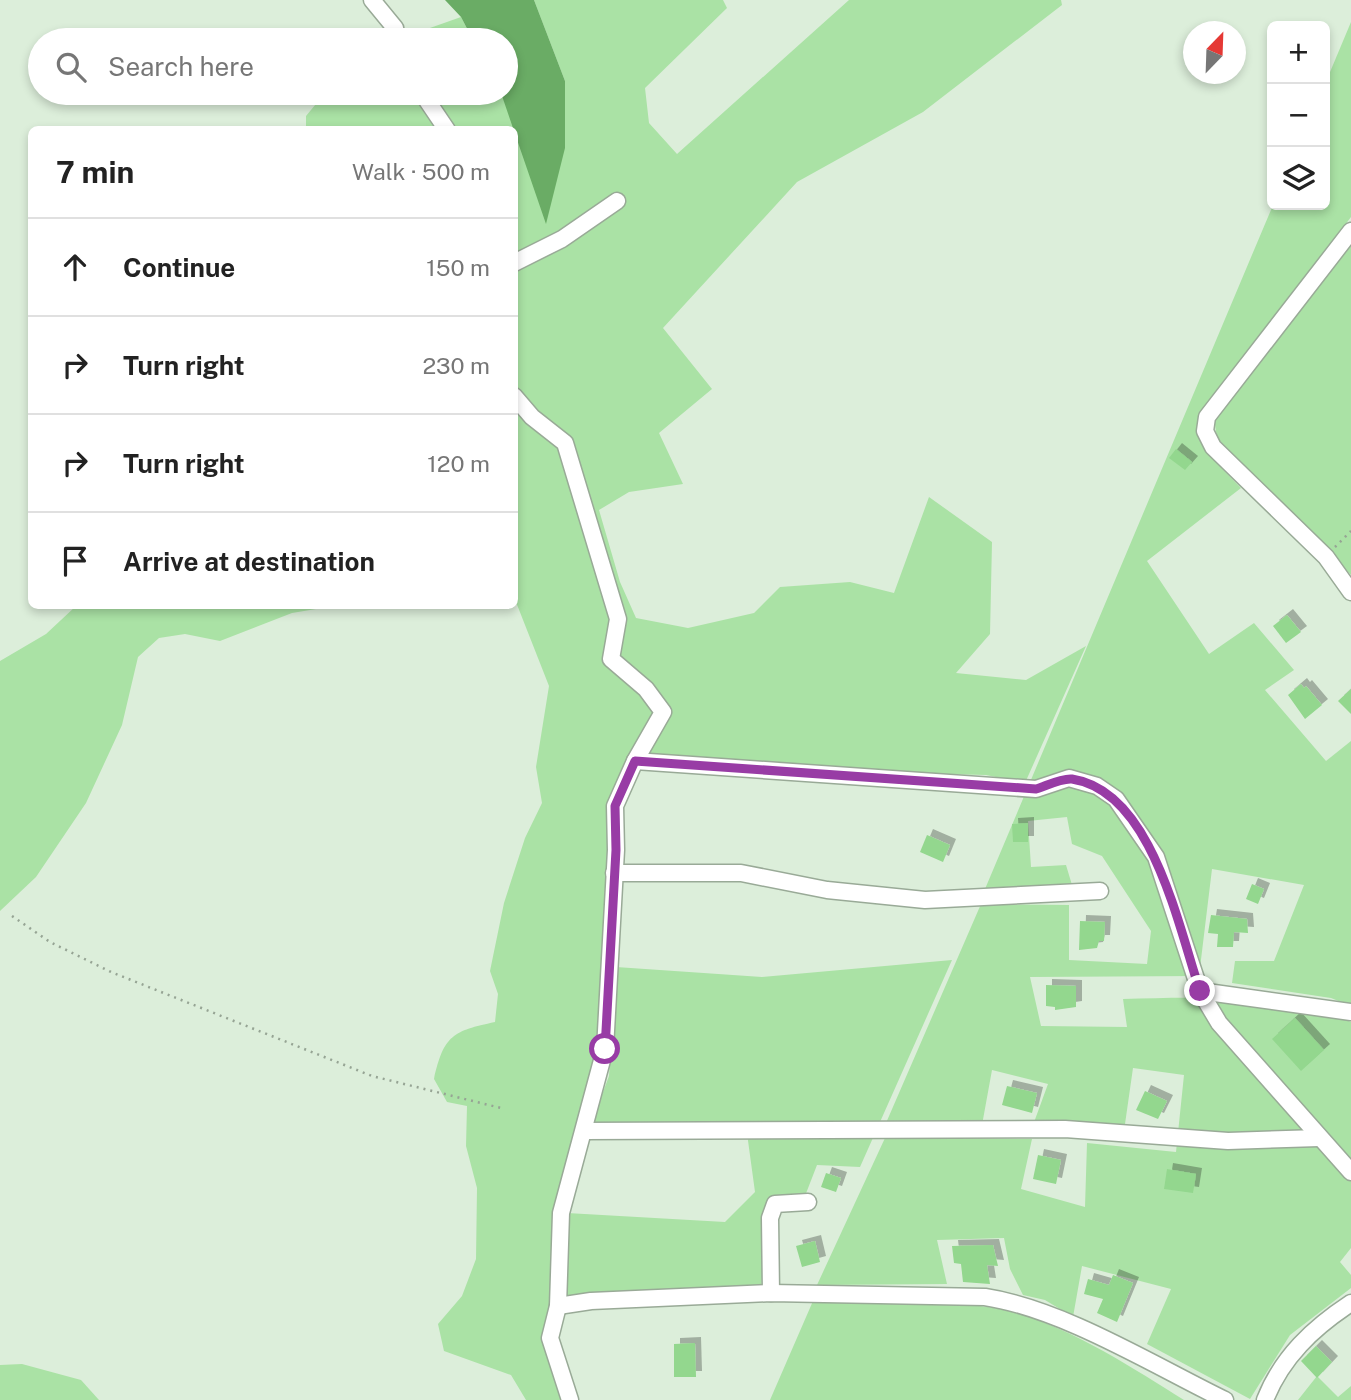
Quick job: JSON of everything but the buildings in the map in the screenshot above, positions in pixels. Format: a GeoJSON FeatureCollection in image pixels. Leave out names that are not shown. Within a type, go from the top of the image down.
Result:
{"type":"FeatureCollection","features":[{"type":"Feature","properties":{"kind":"street"},"geometry":{"type":"LineString","coordinates":[[372,0],[396,28]]}},
{"type":"Feature","properties":{"kind":"street"},"geometry":{"type":"LineString","coordinates":[[430,105],[444,126]]}},
{"type":"Feature","properties":{"kind":"street"},"geometry":{"type":"LineString","coordinates":[[518,261],[562,239],[617,201]]}},
{"type":"Feature","properties":{"kind":"street"},"geometry":{"type":"LineString","coordinates":[[1351,231],[1207,417],[1205,431],[1213,447],[1326,557],[1351,593]]}},
{"type":"Feature","properties":{"kind":"street"},"geometry":{"type":"LineString","coordinates":[[518,401],[532,417],[565,443],[618,619],[611,659],[646,689],[663,712],[635,761],[615,806],[605,1049],[561,1213],[558,1306],[550,1338],[570,1400]]}},
{"type":"Feature","properties":{"kind":"street"},"geometry":{"type":"LineString","coordinates":[[635,761],[1036,789],[1069,778],[1097,786],[1116,799],[1156,857],[1200,991],[1219,1023],[1351,1172]]}},
{"type":"Feature","properties":{"kind":"street"},"geometry":{"type":"LineString","coordinates":[[614,873],[741,873],[827,890],[925,900],[1100,891]]}},
{"type":"Feature","properties":{"kind":"street"},"geometry":{"type":"LineString","coordinates":[[1200,991],[1351,1012]]}},
{"type":"Feature","properties":{"kind":"street"},"geometry":{"type":"LineString","coordinates":[[584,1131],[1065,1129],[1228,1141],[1319,1138]]}},
{"type":"Feature","properties":{"kind":"street"},"geometry":{"type":"LineString","coordinates":[[771,1293],[770,1217],[775,1204],[807,1202]]}},
{"type":"Feature","properties":{"kind":"street"},"geometry":{"type":"LineString","coordinates":[[558,1306],[591,1301],[771,1293],[985,1297],[1013,1301],[1091,1334],[1225,1400]]}},
{"type":"Feature","properties":{"kind":"street"},"geometry":{"type":"LineString","coordinates":[[1265,1400],[1294,1350],[1323,1321],[1351,1303]]}},
{"type":"Feature","properties":{"kind":"path"},"geometry":{"type":"LineString","coordinates":[[1326,557],[1351,531]]}},
{"type":"Feature","properties":{"kind":"path"},"geometry":{"type":"LineString","coordinates":[[12,916],[50,942],[111,972],[372,1076],[505,1109]]}},
{"type":"Feature","properties":{"kind":"shaded area"},"geometry":{"type":"Polygon","coordinates":[[[445,0],[534,0],[565,81],[565,148],[546,224],[518,142],[518,126],[512,126],[505,105],[518,105],[518,28],[467,28],[461,17],[445,0]]]}},
{"type":"Feature","properties":{"kind":"shaded area"},"geometry":{"type":"Polygon","coordinates":[[[534,0],[723,0],[727,8],[645,88],[649,123],[677,154],[849,0],[1061,0],[1062,5],[923,112],[797,182],[663,328],[712,389],[659,433],[683,484],[629,492],[599,510],[620,582],[636,618],[688,628],[754,613],[780,587],[850,582],[894,593],[929,497],[992,542],[990,634],[956,673],[1026,680],[1086,646],[1025,783],[986,775],[791,770],[630,759],[607,802],[610,868],[603,942],[601,1047],[556,1209],[554,1302],[565,1400],[526,1400],[511,1375],[444,1351],[438,1324],[462,1296],[476,1259],[477,1188],[466,1146],[467,1106],[447,1102],[434,1079],[442,1053],[452,1037],[495,1022],[498,994],[490,971],[504,903],[525,838],[542,803],[536,767],[549,686],[518,607],[518,126],[306,126],[306,116],[315,105],[518,105],[518,102],[565,81],[534,0]]]}},
{"type":"Feature","properties":{"kind":"shaded area"},"geometry":{"type":"Polygon","coordinates":[[[461,17],[467,28],[430,28],[461,17]]]}},
{"type":"Feature","properties":{"kind":"shaded area"},"geometry":{"type":"Polygon","coordinates":[[[1351,22],[1351,217],[1202,413],[1210,456],[1241,488],[1147,561],[1209,654],[1254,623],[1294,670],[1265,690],[1326,761],[1351,741],[1351,1006],[1331,998],[1232,983],[1235,961],[1274,961],[1304,885],[1212,869],[1199,976],[1030,977],[1041,1026],[1127,1027],[1123,999],[1180,998],[1238,999],[1296,1006],[1351,1022],[1351,1248],[1340,1262],[1351,1275],[1351,1288],[1290,1335],[1250,1399],[1147,1344],[1171,1289],[1082,1266],[1073,1317],[1045,1300],[1023,1295],[1010,1269],[1004,1238],[937,1240],[947,1284],[817,1285],[885,1138],[1032,1139],[1021,1189],[1085,1207],[1087,1143],[1176,1152],[1184,1075],[1133,1068],[1125,1124],[1033,1125],[1048,1084],[992,1070],[982,1125],[886,1123],[981,904],[1069,905],[1069,960],[1147,964],[1151,931],[1102,856],[1072,844],[1067,817],[1028,821],[1031,867],[1066,865],[1072,885],[985,889],[1271,210],[1330,210],[1330,72],[1351,22]]]}},
{"type":"Feature","properties":{"kind":"shaded area"},"geometry":{"type":"Polygon","coordinates":[[[1351,246],[1351,575],[1217,438],[1214,419],[1351,246]]]}},
{"type":"Feature","properties":{"kind":"shaded area"},"geometry":{"type":"Polygon","coordinates":[[[73,609],[316,609],[292,613],[220,641],[185,634],[159,638],[138,657],[122,725],[86,803],[36,877],[0,911],[0,661],[46,634],[73,609]]]}},
{"type":"Feature","properties":{"kind":"shaded area"},"geometry":{"type":"Polygon","coordinates":[[[952,960],[860,1167],[817,1165],[805,1196],[773,1196],[766,1223],[761,1290],[564,1300],[567,1213],[725,1222],[755,1192],[746,1126],[590,1127],[609,1076],[616,967],[762,977],[952,960]]]}},
{"type":"Feature","properties":{"kind":"shaded area"},"geometry":{"type":"Polygon","coordinates":[[[813,1301],[938,1303],[1006,1311],[1060,1329],[1086,1342],[1184,1400],[770,1400],[813,1301]]]}},
{"type":"Feature","properties":{"kind":"shaded area"},"geometry":{"type":"Polygon","coordinates":[[[22,1364],[81,1380],[99,1400],[0,1400],[0,1365],[22,1364]]]}},
{"type":"Feature","properties":{"kind":"shaded area"},"geometry":{"type":"Polygon","coordinates":[[[1317,1376],[1338,1397],[1351,1386],[1351,1400],[1298,1400],[1317,1376]]]}},
{"type":"Feature","properties":{"kind":"route"},"geometry":{"type":"LineString","coordinates":[[605,1049],[616,850],[615,806],[635,761],[650,765],[1036,789],[1069,778],[1097,786],[1116,799],[1156,857],[1200,991]]}}]}
